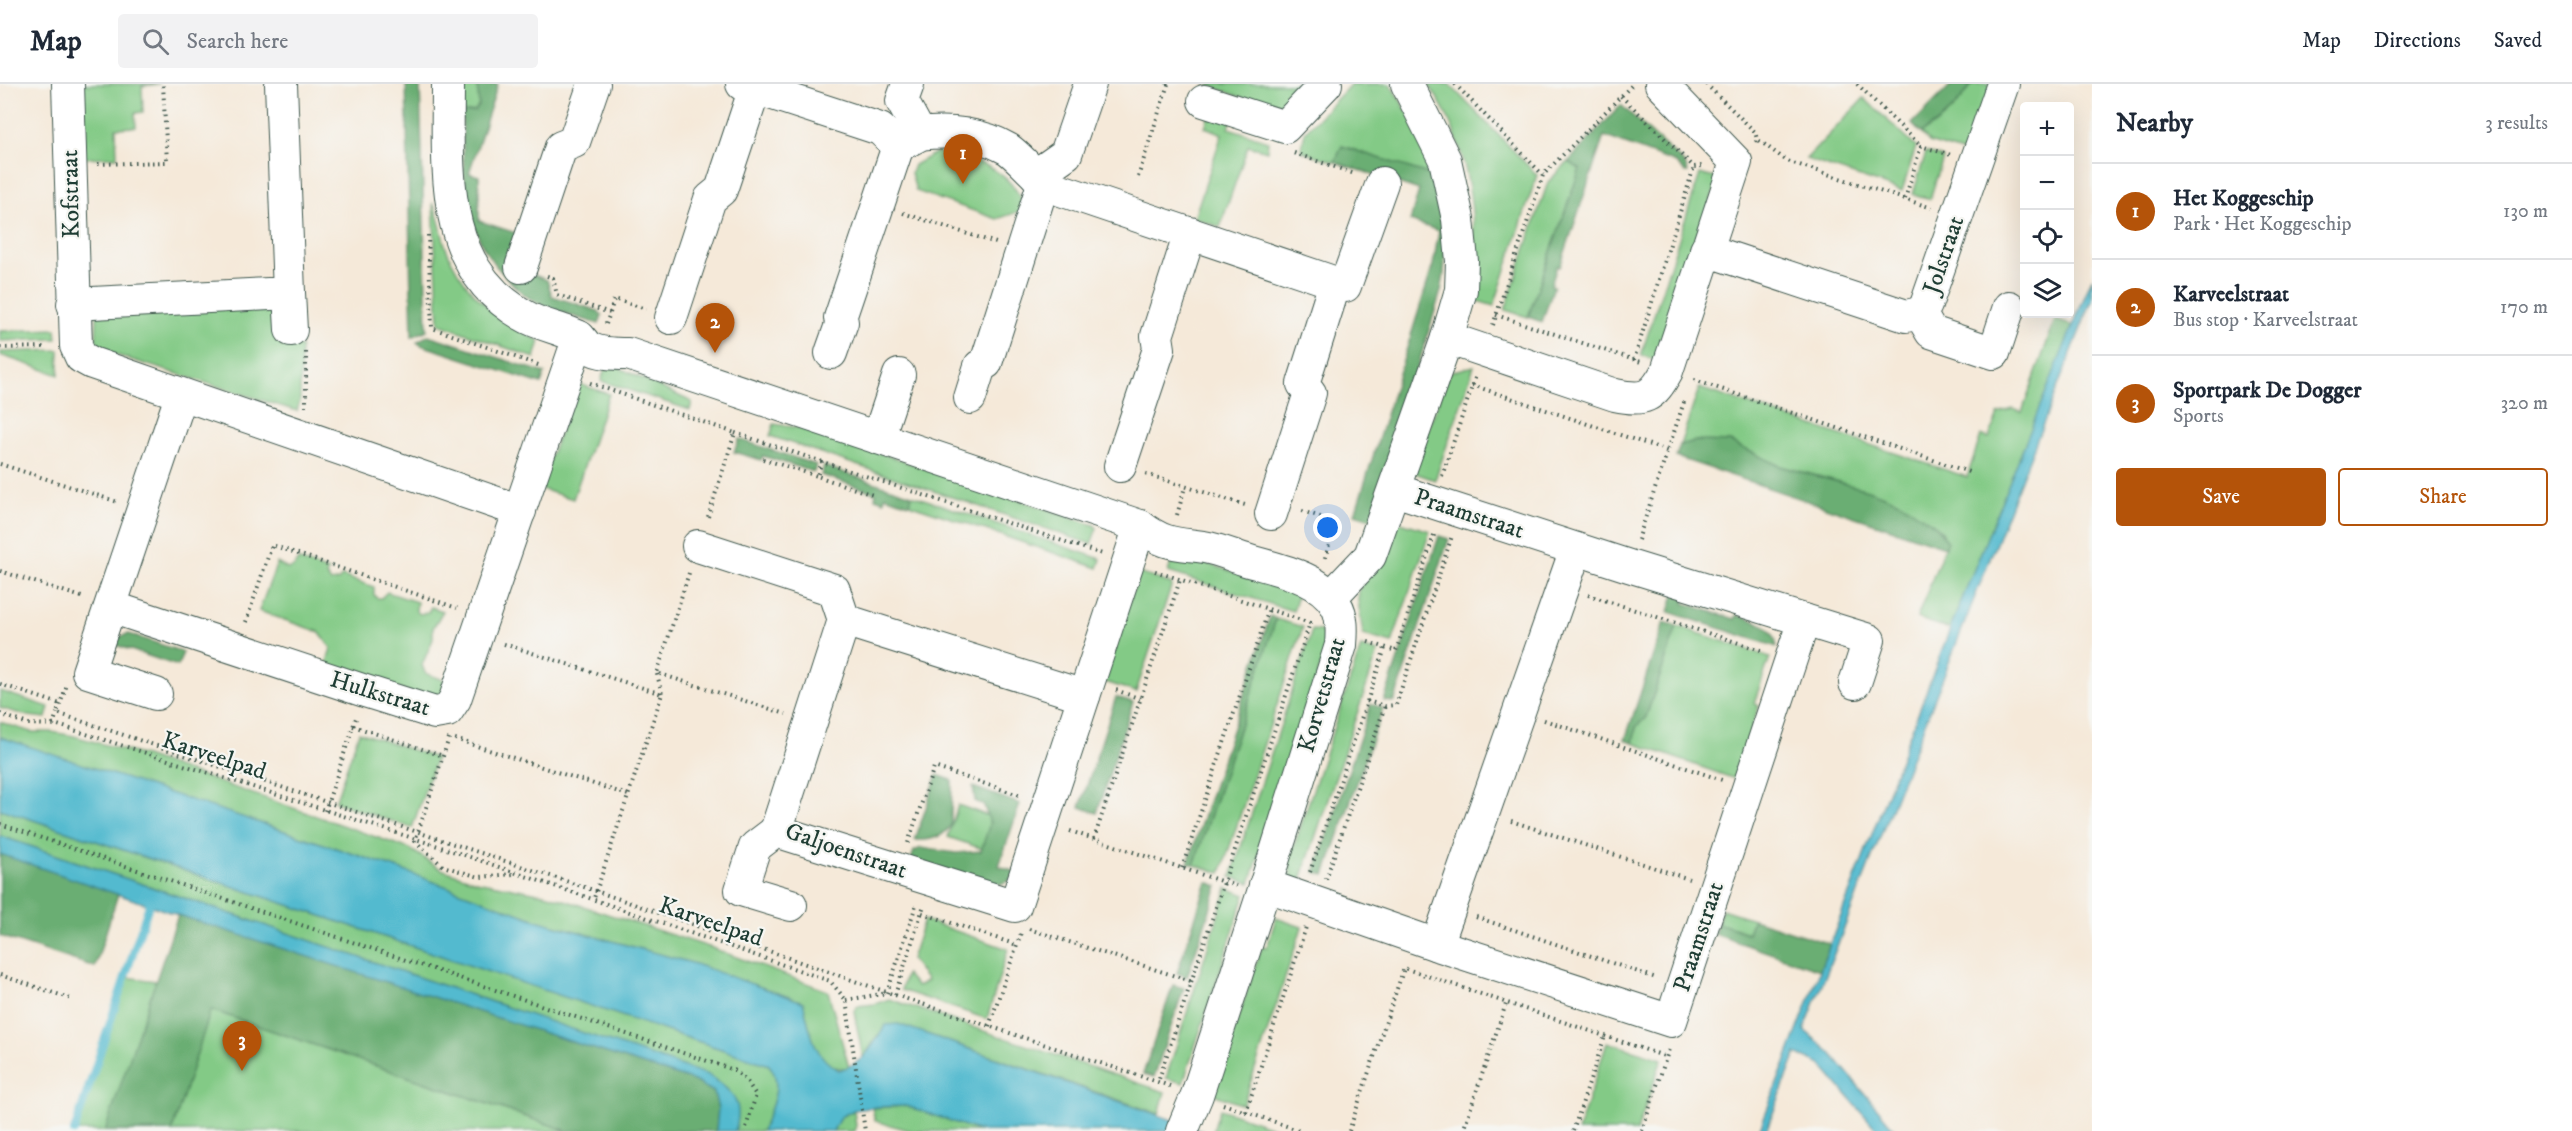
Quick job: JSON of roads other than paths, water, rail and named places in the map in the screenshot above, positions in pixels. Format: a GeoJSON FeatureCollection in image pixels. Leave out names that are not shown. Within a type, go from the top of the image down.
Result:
{"type":"FeatureCollection","features":[{"type":"Feature","properties":{"kind":"street","name":"Kofstraat"},"geometry":{"type":"LineString","coordinates":[[68,84],[74,304],[79,351],[92,363],[181,396]]}},
{"type":"Feature","properties":{"kind":"street"},"geometry":{"type":"LineString","coordinates":[[281,84],[289,294],[298,340]]}},
{"type":"Feature","properties":{"kind":"street"},"geometry":{"type":"LineString","coordinates":[[448,84],[448,170],[455,226],[468,259],[491,290],[524,316],[597,329],[588,347],[610,354],[628,354],[1140,526],[1155,538],[1183,546],[1205,547],[1301,578],[1316,585],[1331,597],[1370,556],[1395,490],[1461,290],[1462,261],[1458,219],[1445,160],[1407,84]]}},
{"type":"Feature","properties":{"kind":"street"},"geometry":{"type":"LineString","coordinates":[[521,267],[561,147],[574,142],[594,84]]}},
{"type":"Feature","properties":{"kind":"street"},"geometry":{"type":"LineString","coordinates":[[831,353],[842,322],[840,318],[878,204],[909,140],[902,101],[908,84]]}},
{"type":"Feature","properties":{"kind":"street"},"geometry":{"type":"LineString","coordinates":[[970,398],[980,366],[986,363],[1022,252],[1040,180],[1065,154],[1090,84]]}},
{"type":"Feature","properties":{"kind":"street"},"geometry":{"type":"LineString","coordinates":[[1204,101],[1285,127],[1326,84]]}},
{"type":"Feature","properties":{"kind":"street","name":"Jolstraat"},"geometry":{"type":"LineString","coordinates":[[1706,250],[1906,316],[1920,313],[1926,305],[2002,84]]}},
{"type":"Feature","properties":{"kind":"street"},"geometry":{"type":"LineString","coordinates":[[671,318],[710,199],[721,190],[748,86],[909,140],[934,132],[975,135],[1009,150],[1040,180],[1345,286],[1382,183]]}},
{"type":"Feature","properties":{"kind":"street"},"geometry":{"type":"LineString","coordinates":[[1447,338],[1616,395],[1637,399],[1649,395],[1658,387],[1667,371],[1736,162],[1674,88]]}},
{"type":"Feature","properties":{"kind":"street"},"geometry":{"type":"LineString","coordinates":[[1120,466],[1159,349],[1157,336],[1190,233]]}},
{"type":"Feature","properties":{"kind":"street"},"geometry":{"type":"LineString","coordinates":[[1264,505],[1311,393],[1303,384],[1335,283]]}},
{"type":"Feature","properties":{"kind":"street"},"geometry":{"type":"LineString","coordinates":[[74,304],[289,294]]}},
{"type":"Feature","properties":{"kind":"street"},"geometry":{"type":"LineString","coordinates":[[1920,313],[1931,332],[1994,353],[2009,307]]}},
{"type":"Feature","properties":{"kind":"street","name":"Hulkstraat"},"geometry":{"type":"LineString","coordinates":[[111,607],[435,713],[448,724],[520,511],[597,329]]}},
{"type":"Feature","properties":{"kind":"street"},"geometry":{"type":"LineString","coordinates":[[878,438],[899,375]]}},
{"type":"Feature","properties":{"kind":"street"},"geometry":{"type":"LineString","coordinates":[[156,694],[88,672],[181,396],[297,433],[520,511]]}},
{"type":"Feature","properties":{"kind":"street","name":"Praamstraat"},"geometry":{"type":"LineString","coordinates":[[1395,490],[1629,566],[1869,640],[1855,683]]}},
{"type":"Feature","properties":{"kind":"street","name":"Galjoenstraat"},"geometry":{"type":"LineString","coordinates":[[844,620],[776,831],[1015,906],[1140,526]]}},
{"type":"Feature","properties":{"kind":"street"},"geometry":{"type":"LineString","coordinates":[[698,546],[834,590],[844,620],[1084,696]]}},
{"type":"Feature","properties":{"kind":"street"},"geometry":{"type":"LineString","coordinates":[[1437,945],[1576,549]]}},
{"type":"Feature","properties":{"kind":"street","name":"Korvetstraat"},"geometry":{"type":"LineString","coordinates":[[1188,1118],[1264,890],[1341,645],[1338,606],[1331,597]]}},
{"type":"Feature","properties":{"kind":"street","name":"Praamstraat"},"geometry":{"type":"LineString","coordinates":[[1264,890],[1302,898],[1437,945],[1671,1021],[1804,620]]}},
{"type":"Feature","properties":{"kind":"street"},"geometry":{"type":"LineString","coordinates":[[776,831],[755,847],[741,890],[791,905]]}},
{"type":"Feature","properties":{"kind":"water"},"geometry":{"type":"Polygon","coordinates":[[[2092,278],[2092,300],[1804,1030],[1830,1052],[1896,1131],[1878,1131],[1821,1065],[1796,1054],[1766,1131],[1759,1131],[1950,629],[2092,278]]]}},
{"type":"Feature","properties":{"kind":"water"},"geometry":{"type":"Polygon","coordinates":[[[0,737],[396,868],[539,921],[692,963],[803,1002],[810,1032],[818,1050],[823,1058],[839,1070],[862,1058],[886,1025],[898,1024],[1204,1131],[980,1131],[906,1106],[854,1110],[840,1117],[833,1131],[762,1131],[776,1089],[774,1072],[769,1065],[0,809],[0,737]]]}},
{"type":"Feature","properties":{"kind":"water"},"geometry":{"type":"Polygon","coordinates":[[[0,836],[708,1075],[734,1097],[738,1112],[735,1131],[716,1131],[718,1109],[714,1092],[694,1081],[178,915],[0,854],[0,836]]]}},
{"type":"Feature","properties":{"kind":"waterway"},"geometry":{"type":"LineString","coordinates":[[74,1131],[149,905]]}},
{"type":"Feature","properties":{"kind":"place","name":"Het Koggeschip"},"geometry":{"type":"Point","coordinates":[963,184]}},
{"type":"Feature","properties":{"kind":"place","name":"Karveelstraat"},"geometry":{"type":"Point","coordinates":[715,353]}},
{"type":"Feature","properties":{"kind":"place","name":"Sportpark De Dogger"},"geometry":{"type":"Point","coordinates":[242,1071]}}]}
